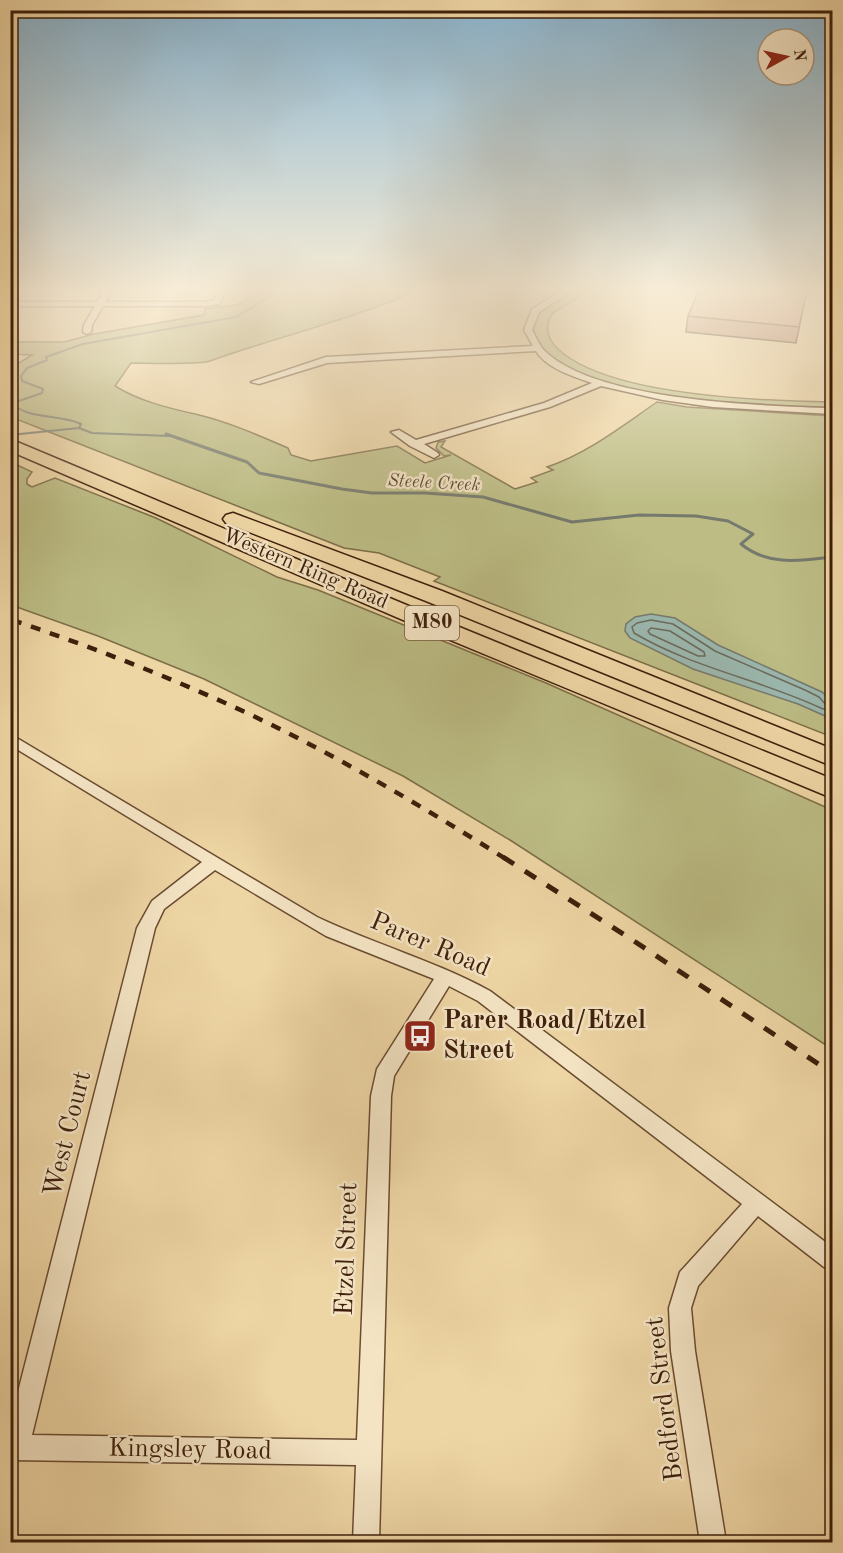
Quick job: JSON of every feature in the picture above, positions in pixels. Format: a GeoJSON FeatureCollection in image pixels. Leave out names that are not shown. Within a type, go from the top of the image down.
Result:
{"type":"FeatureCollection","features":[{"type":"Feature","properties":{"kind":"highway","name":"Western Ring Road"},"geometry":{"type":"LineString","coordinates":[[10,428],[202,507],[434,596],[832,758]]}},
{"type":"Feature","properties":{"kind":"highway","name":"Western Ring Road"},"geometry":{"type":"LineString","coordinates":[[10,444],[832,791]]}},
{"type":"Feature","properties":{"kind":"highway"},"geometry":{"type":"LineString","coordinates":[[434,596],[832,748]]}},
{"type":"Feature","properties":{"kind":"street"},"geometry":{"type":"LineString","coordinates":[[256,382],[318,362]]}},
{"type":"Feature","properties":{"kind":"street"},"geometry":{"type":"LineString","coordinates":[[555,362],[600,383],[639,393],[681,400],[832,411]]}},
{"type":"Feature","properties":{"kind":"street"},"geometry":{"type":"LineString","coordinates":[[414,444],[547,405],[600,383]]}},
{"type":"Feature","properties":{"kind":"street"},"geometry":{"type":"LineString","coordinates":[[396,432],[434,455]]}},
{"type":"Feature","properties":{"kind":"street","name":"Parer Road"},"geometry":{"type":"LineString","coordinates":[[10,738],[321,927],[446,975],[484,996],[832,1260]]}},
{"type":"Feature","properties":{"kind":"street","name":"West Court"},"geometry":{"type":"LineString","coordinates":[[14,1447],[146,928],[158,905],[214,862]]}},
{"type":"Feature","properties":{"kind":"street","name":"Etzel Street"},"geometry":{"type":"LineString","coordinates":[[366,1542],[381,1095],[384,1075],[446,975]]}},
{"type":"Feature","properties":{"kind":"street","name":"Bedford Street"},"geometry":{"type":"LineString","coordinates":[[712,1542],[683,1351],[680,1308],[688,1280],[756,1203]]}},
{"type":"Feature","properties":{"kind":"street","name":"Kingsley Road"},"geometry":{"type":"LineString","coordinates":[[14,1447],[369,1453]]}},
{"type":"Feature","properties":{"kind":"green space"},"geometry":{"type":"Polygon","coordinates":[[[20,362],[195,362],[131,363],[115,386],[154,403],[242,429],[288,448],[291,455],[311,461],[397,446],[425,463],[451,455],[444,456],[436,448],[438,442],[445,441],[441,447],[515,489],[537,482],[531,478],[553,470],[547,467],[591,447],[657,402],[687,407],[832,416],[832,737],[434,581],[440,577],[379,553],[344,548],[11,417],[11,368],[20,362]]]}},
{"type":"Feature","properties":{"kind":"green space"},"geometry":{"type":"Polygon","coordinates":[[[560,362],[577,362],[612,377],[689,393],[768,400],[832,402],[832,408],[720,402],[675,397],[631,389],[591,377],[560,362]]]}},
{"type":"Feature","properties":{"kind":"green space"},"geometry":{"type":"Polygon","coordinates":[[[11,462],[32,472],[27,479],[27,484],[32,487],[55,478],[156,518],[277,577],[318,590],[546,683],[832,810],[832,1049],[510,840],[403,776],[204,679],[98,636],[11,605],[11,462]]]}},
{"type":"Feature","properties":{"kind":"water"},"geometry":{"type":"Polygon","coordinates":[[[651,614],[675,618],[718,645],[822,692],[832,701],[832,719],[798,704],[693,669],[630,638],[625,631],[626,624],[635,617],[651,614]]]}},
{"type":"Feature","properties":{"kind":"waterway","name":"Steele Creek"},"geometry":{"type":"LineString","coordinates":[[41,362],[27,368],[21,376],[22,381],[43,389],[42,393],[16,402],[15,406],[30,413],[73,421],[81,424],[79,428]]}},
{"type":"Feature","properties":{"kind":"waterway","name":"Steele Creek"},"geometry":{"type":"LineString","coordinates":[[18,434],[10,435],[79,428]]}},
{"type":"Feature","properties":{"kind":"waterway","name":"Steele Creek"},"geometry":{"type":"LineString","coordinates":[[79,428],[92,433],[170,436]]}},
{"type":"Feature","properties":{"kind":"waterway","name":"Steele Creek"},"geometry":{"type":"LineString","coordinates":[[166,434],[247,462],[259,473],[342,489],[372,493],[425,493],[483,497],[572,522],[639,515],[696,516],[728,521],[753,534],[741,544],[762,556],[784,560],[832,557]]}},
{"type":"Feature","properties":{"kind":"railway"},"geometry":{"type":"LineString","coordinates":[[10,619],[16,621]]}},
{"type":"Feature","properties":{"kind":"railway"},"geometry":{"type":"LineString","coordinates":[[12,620],[145,669],[260,719],[367,776],[506,859]]}},
{"type":"Feature","properties":{"kind":"railway"},"geometry":{"type":"LineString","coordinates":[[503,857],[832,1073]]}},
{"type":"Feature","properties":{"kind":"place","name":"Parer Road/Etzel Street"},"geometry":{"type":"Point","coordinates":[420,1036]}}]}
